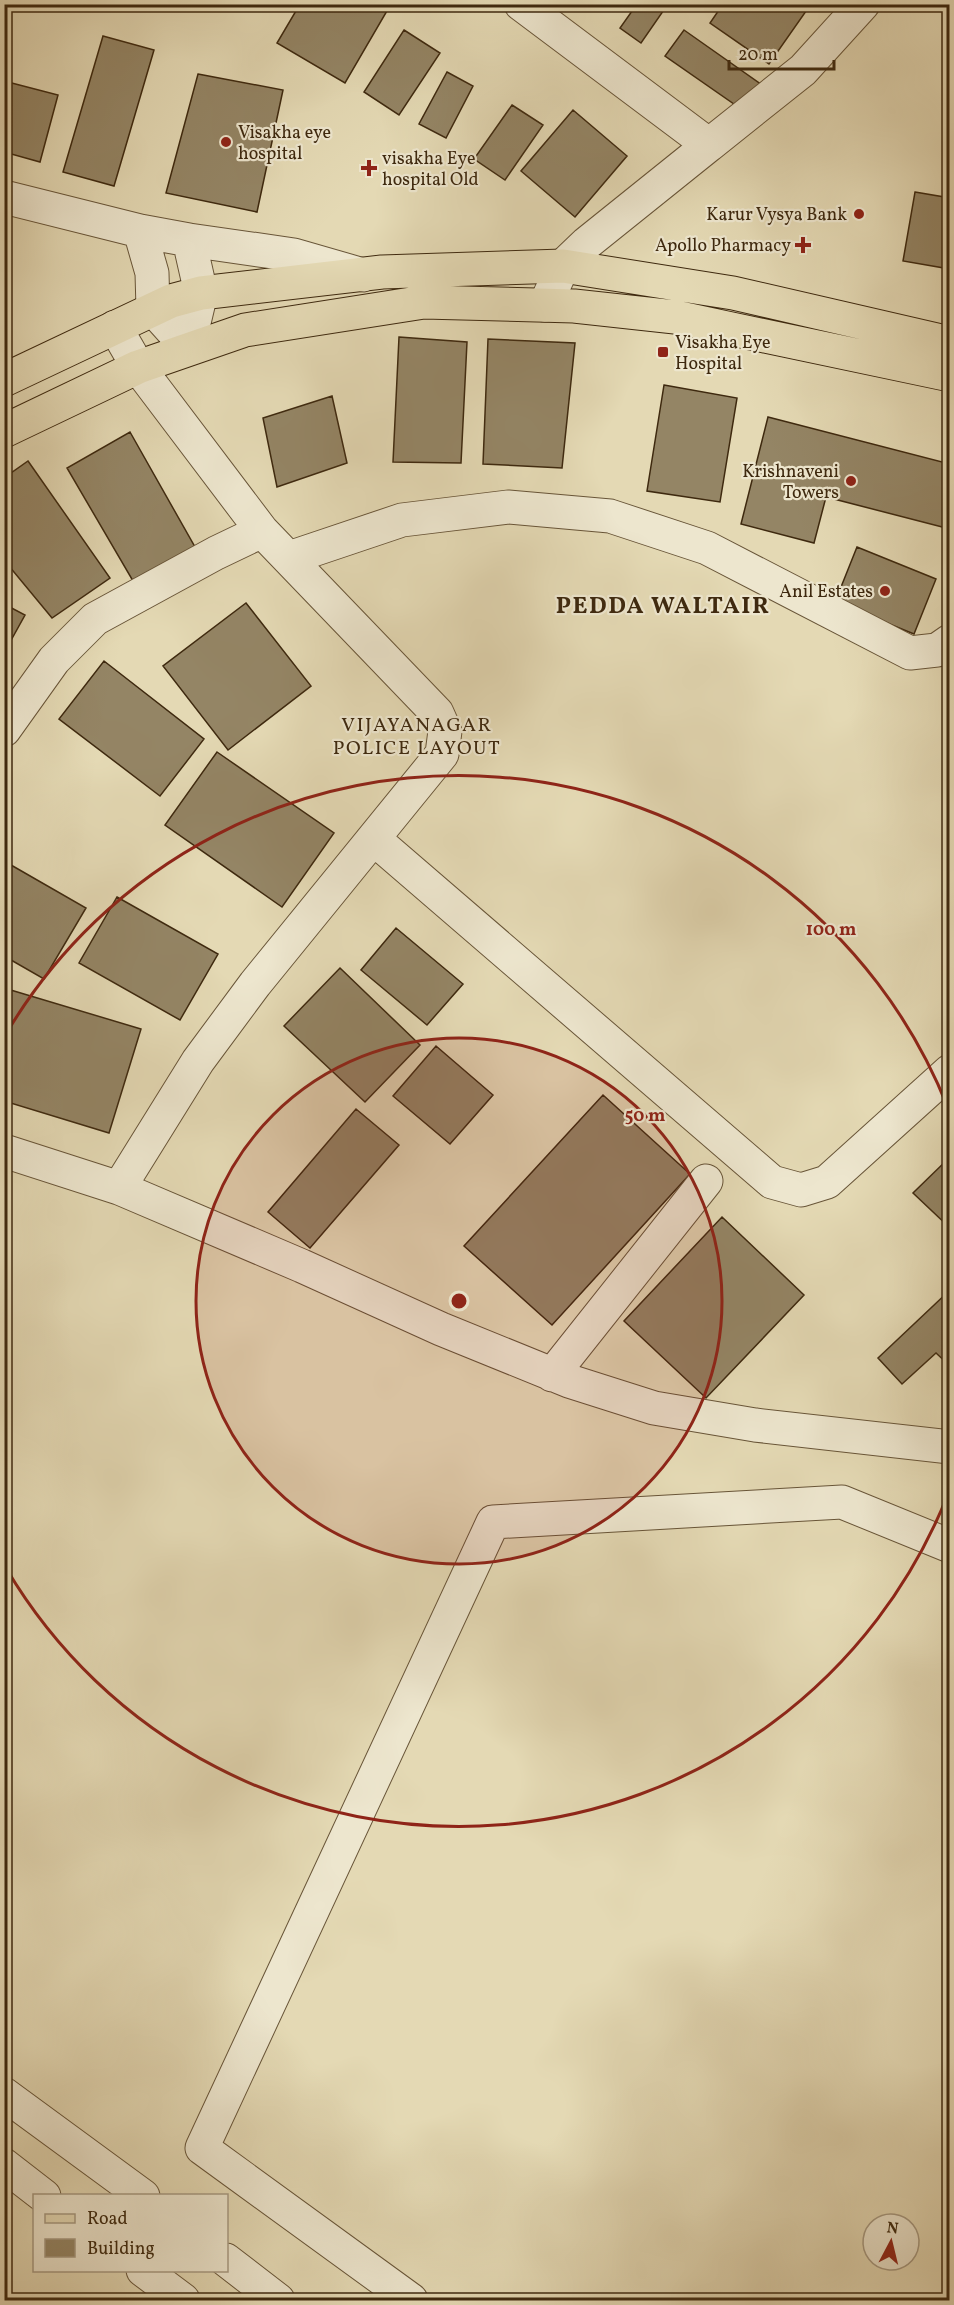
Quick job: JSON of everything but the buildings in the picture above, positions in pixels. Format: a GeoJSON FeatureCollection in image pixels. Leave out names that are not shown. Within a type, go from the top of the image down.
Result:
{"type":"FeatureCollection","features":[{"type":"Feature","properties":{"kind":"main road"},"geometry":{"type":"LineString","coordinates":[[4,380],[153,309],[201,293],[364,274],[563,266],[733,293],[950,343]]}},
{"type":"Feature","properties":{"kind":"main road"},"geometry":{"type":"LineString","coordinates":[[4,431],[138,367],[245,330],[424,302],[545,305],[675,317],[950,375]]}},
{"type":"Feature","properties":{"kind":"street"},"geometry":{"type":"LineString","coordinates":[[521,4],[709,145]]}},
{"type":"Feature","properties":{"kind":"street"},"geometry":{"type":"LineString","coordinates":[[545,305],[563,266],[587,243],[803,70],[863,4]]}},
{"type":"Feature","properties":{"kind":"street"},"geometry":{"type":"LineString","coordinates":[[4,197],[140,231],[294,255],[364,274]]}},
{"type":"Feature","properties":{"kind":"street"},"geometry":{"type":"LineString","coordinates":[[140,231],[152,273],[153,309],[188,348]]}},
{"type":"Feature","properties":{"kind":"street"},"geometry":{"type":"LineString","coordinates":[[188,348],[201,293],[189,240]]}},
{"type":"Feature","properties":{"kind":"street"},"geometry":{"type":"LineString","coordinates":[[115,327],[138,367],[262,531],[437,713],[445,731],[442,754],[255,984],[198,1061],[119,1188]]}},
{"type":"Feature","properties":{"kind":"street"},"geometry":{"type":"LineString","coordinates":[[290,558],[402,520],[508,507],[610,516],[707,548],[910,653],[938,650],[950,641]]}},
{"type":"Feature","properties":{"kind":"street"},"geometry":{"type":"LineString","coordinates":[[4,730],[54,660],[95,619],[216,553],[262,531]]}},
{"type":"Feature","properties":{"kind":"street"},"geometry":{"type":"LineString","coordinates":[[374,839],[771,1182],[801,1190],[827,1182],[950,1071]]}},
{"type":"Feature","properties":{"kind":"street"},"geometry":{"type":"LineString","coordinates":[[4,1151],[119,1188],[552,1375],[654,1408],[755,1425],[950,1447]]}},
{"type":"Feature","properties":{"kind":"street"},"geometry":{"type":"LineString","coordinates":[[552,1375],[706,1181]]}},
{"type":"Feature","properties":{"kind":"street"},"geometry":{"type":"LineString","coordinates":[[411,2301],[202,2148],[493,1522],[842,1502],[950,1546]]}},
{"type":"Feature","properties":{"kind":"street"},"geometry":{"type":"LineString","coordinates":[[4,2094],[140,2194]]}},
{"type":"Feature","properties":{"kind":"street"},"geometry":{"type":"LineString","coordinates":[[4,2165],[41,2194]]}},
{"type":"Feature","properties":{"kind":"street"},"geometry":{"type":"LineString","coordinates":[[228,2262],[278,2301]]}},
{"type":"Feature","properties":{"kind":"street"},"geometry":{"type":"LineString","coordinates":[[144,2272],[183,2301]]}},
{"type":"Feature","properties":{"kind":"place","name":"Visakha eye hospital"},"geometry":{"type":"Point","coordinates":[226,142]}},
{"type":"Feature","properties":{"kind":"place","name":"visakha Eye hospital Old"},"geometry":{"type":"Point","coordinates":[369,168]}},
{"type":"Feature","properties":{"kind":"place","name":"Karur Vysya Bank"},"geometry":{"type":"Point","coordinates":[859,214]}},
{"type":"Feature","properties":{"kind":"place","name":"Apollo Pharmacy"},"geometry":{"type":"Point","coordinates":[803,245]}},
{"type":"Feature","properties":{"kind":"place","name":"Visakha Eye Hospital"},"geometry":{"type":"Point","coordinates":[663,352]}},
{"type":"Feature","properties":{"kind":"place","name":"Krishnaveni Towers"},"geometry":{"type":"Point","coordinates":[851,481]}},
{"type":"Feature","properties":{"kind":"place","name":"Anil Estates"},"geometry":{"type":"Point","coordinates":[885,591]}},
{"type":"Feature","properties":{"kind":"district","name":"PEDDA WALTAIR"},"geometry":{"type":"Point","coordinates":[663,605]}},
{"type":"Feature","properties":{"kind":"district","name":"VIJAYANAGAR POLICE LAYOUT"},"geometry":{"type":"Point","coordinates":[417,736]}}]}
